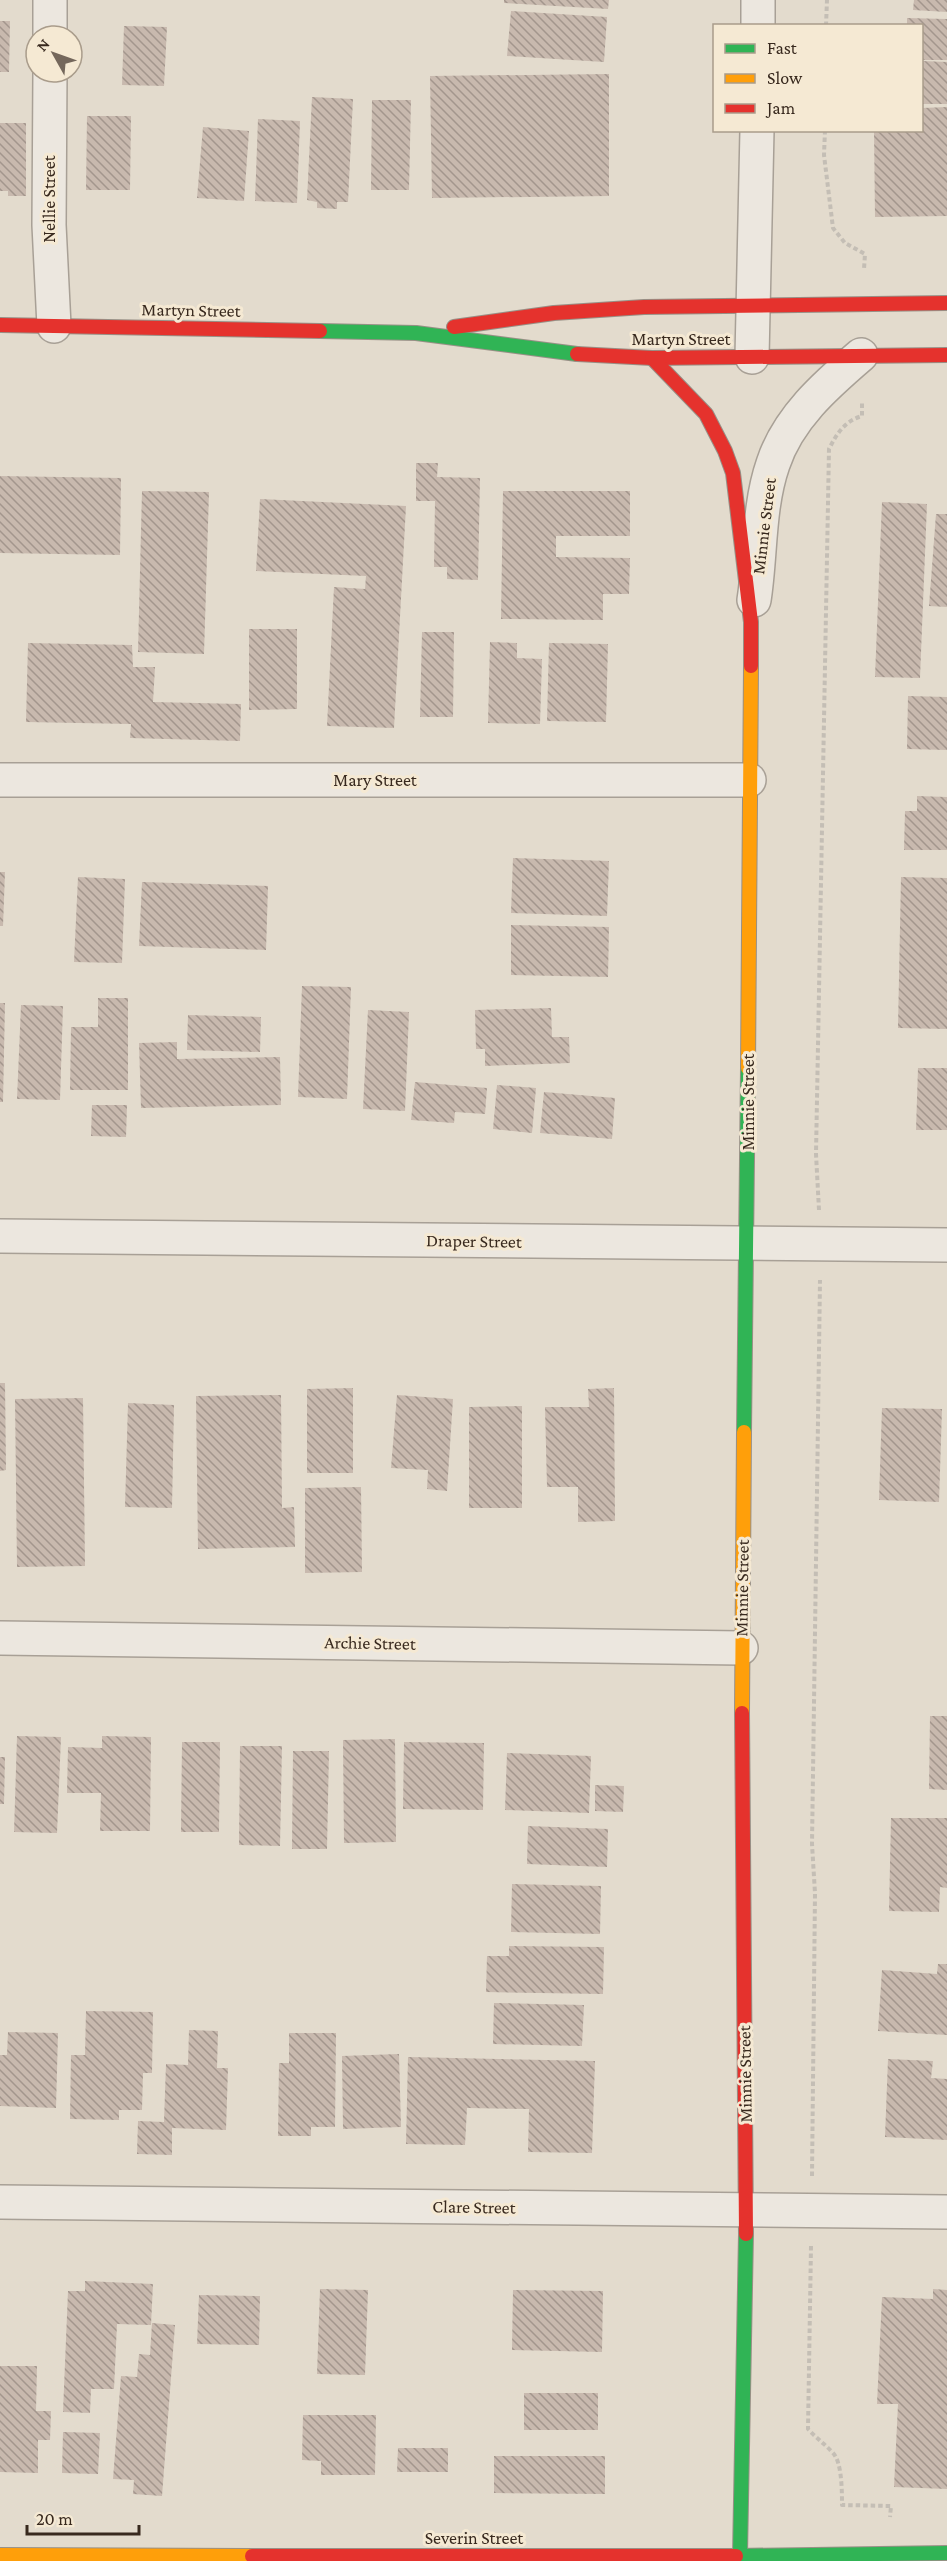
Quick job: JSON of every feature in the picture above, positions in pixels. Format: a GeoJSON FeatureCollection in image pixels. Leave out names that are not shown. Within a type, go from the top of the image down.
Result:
{"type":"FeatureCollection","features":[{"type":"Feature","properties":{"kind":"street"},"geometry":{"type":"LineString","coordinates":[[50,0],[50,24]]}},
{"type":"Feature","properties":{"kind":"street"},"geometry":{"type":"LineString","coordinates":[[758,0],[758,24]]}},
{"type":"Feature","properties":{"kind":"street","name":"Nellie Street"},"geometry":{"type":"LineString","coordinates":[[50,84],[49,225],[54,326]]}},
{"type":"Feature","properties":{"kind":"street"},"geometry":{"type":"LineString","coordinates":[[752,357],[757,132]]}},
{"type":"Feature","properties":{"kind":"street","name":"Martyn Street"},"geometry":{"type":"LineString","coordinates":[[416,333],[554,313],[644,308],[947,303]]}},
{"type":"Feature","properties":{"kind":"street","name":"Martyn Street"},"geometry":{"type":"LineString","coordinates":[[0,325],[416,333],[559,353],[652,358],[947,355]]}},
{"type":"Feature","properties":{"kind":"street","name":"Minnie Street"},"geometry":{"type":"LineString","coordinates":[[751,622],[759,568],[766,490],[772,465],[782,441],[797,419],[832,380],[861,355]]}},
{"type":"Feature","properties":{"kind":"street","name":"Minnie Street"},"geometry":{"type":"LineString","coordinates":[[652,358],[706,414],[725,451],[733,474],[738,503],[751,622],[747,1244],[741,1648],[746,2210],[740,2555]]}},
{"type":"Feature","properties":{"kind":"street","name":"Mary Street"},"geometry":{"type":"LineString","coordinates":[[0,780],[749,780]]}},
{"type":"Feature","properties":{"kind":"street","name":"Draper Street"},"geometry":{"type":"LineString","coordinates":[[0,1236],[947,1245]]}},
{"type":"Feature","properties":{"kind":"street","name":"Archie Street"},"geometry":{"type":"LineString","coordinates":[[0,1638],[741,1648]]}},
{"type":"Feature","properties":{"kind":"street","name":"Clare Street"},"geometry":{"type":"LineString","coordinates":[[0,2202],[947,2212]]}},
{"type":"Feature","properties":{"kind":"street","name":"Severin Street"},"geometry":{"type":"LineString","coordinates":[[0,2555],[657,2559],[740,2555],[947,2553]]}},
{"type":"Feature","properties":{"kind":"path"},"geometry":{"type":"LineString","coordinates":[[826,24],[827,0]]}},
{"type":"Feature","properties":{"kind":"path"},"geometry":{"type":"LineString","coordinates":[[825,132],[824,155],[833,228],[845,243],[865,254],[862,304]]}},
{"type":"Feature","properties":{"kind":"path"},"geometry":{"type":"LineString","coordinates":[[861,355],[862,416],[850,420],[836,435],[829,449],[816,1154],[819,1243],[812,1844],[815,1893],[808,2429],[820,2443],[835,2454],[840,2475],[842,2505],[891,2506]]}},
{"type":"Feature","properties":{"kind":"building"},"geometry":{"type":"Polygon","coordinates":[[[504,0],[609,0],[608,9],[504,3],[504,0]]]}},
{"type":"Feature","properties":{"kind":"building"},"geometry":{"type":"Polygon","coordinates":[[[914,0],[947,0],[947,12],[913,10],[914,0]]]}},
{"type":"Feature","properties":{"kind":"building"},"geometry":{"type":"Polygon","coordinates":[[[511,11],[607,17],[604,62],[507,56],[511,11]]]}},
{"type":"Feature","properties":{"kind":"building"},"geometry":{"type":"Polygon","coordinates":[[[907,18],[947,19],[947,60],[923,60],[923,24],[907,24],[907,18]]]}},
{"type":"Feature","properties":{"kind":"building"},"geometry":{"type":"Polygon","coordinates":[[[0,21],[10,21],[9,72],[0,72],[0,21]]]}},
{"type":"Feature","properties":{"kind":"building"},"geometry":{"type":"Polygon","coordinates":[[[124,26],[167,27],[164,86],[122,85],[124,26]]]}},
{"type":"Feature","properties":{"kind":"building"},"geometry":{"type":"Polygon","coordinates":[[[923,61],[947,62],[947,104],[923,104],[923,61]]]}},
{"type":"Feature","properties":{"kind":"building"},"geometry":{"type":"Polygon","coordinates":[[[609,74],[609,196],[432,198],[430,76],[609,74]]]}},
{"type":"Feature","properties":{"kind":"building"},"geometry":{"type":"Polygon","coordinates":[[[312,97],[353,99],[348,202],[337,202],[337,209],[317,208],[317,202],[307,200],[312,97]]]}},
{"type":"Feature","properties":{"kind":"building"},"geometry":{"type":"Polygon","coordinates":[[[372,100],[411,100],[409,190],[371,190],[372,100]]]}},
{"type":"Feature","properties":{"kind":"building"},"geometry":{"type":"Polygon","coordinates":[[[947,107],[947,216],[875,217],[874,132],[923,132],[923,108],[947,107]]]}},
{"type":"Feature","properties":{"kind":"building"},"geometry":{"type":"Polygon","coordinates":[[[87,116],[131,116],[130,190],[86,190],[87,116]]]}},
{"type":"Feature","properties":{"kind":"building"},"geometry":{"type":"Polygon","coordinates":[[[258,119],[300,121],[297,203],[255,201],[258,119]]]}},
{"type":"Feature","properties":{"kind":"building"},"geometry":{"type":"Polygon","coordinates":[[[0,123],[26,123],[26,196],[8,196],[8,191],[0,191],[0,123]]]}},
{"type":"Feature","properties":{"kind":"building"},"geometry":{"type":"Polygon","coordinates":[[[203,127],[249,131],[244,201],[197,198],[203,127]]]}},
{"type":"Feature","properties":{"kind":"building"},"geometry":{"type":"Polygon","coordinates":[[[416,463],[438,463],[437,477],[480,478],[478,580],[447,579],[447,567],[434,567],[435,501],[416,501],[416,463]]]}},
{"type":"Feature","properties":{"kind":"building"},"geometry":{"type":"Polygon","coordinates":[[[0,476],[121,478],[120,555],[0,553],[0,476]]]}},
{"type":"Feature","properties":{"kind":"building"},"geometry":{"type":"Polygon","coordinates":[[[142,491],[209,492],[204,654],[138,652],[142,491]]]}},
{"type":"Feature","properties":{"kind":"building"},"geometry":{"type":"Polygon","coordinates":[[[503,491],[630,491],[630,536],[556,536],[556,557],[630,558],[629,594],[603,594],[603,620],[501,619],[503,491]]]}},
{"type":"Feature","properties":{"kind":"building"},"geometry":{"type":"Polygon","coordinates":[[[260,499],[406,506],[394,728],[327,726],[334,587],[365,589],[366,576],[256,571],[260,499]]]}},
{"type":"Feature","properties":{"kind":"building"},"geometry":{"type":"Polygon","coordinates":[[[882,502],[927,504],[920,678],[875,677],[882,502]]]}},
{"type":"Feature","properties":{"kind":"building"},"geometry":{"type":"Polygon","coordinates":[[[936,514],[947,514],[947,607],[929,606],[936,514]]]}},
{"type":"Feature","properties":{"kind":"building"},"geometry":{"type":"Polygon","coordinates":[[[249,629],[297,629],[297,709],[249,710],[249,629]]]}},
{"type":"Feature","properties":{"kind":"building"},"geometry":{"type":"Polygon","coordinates":[[[422,632],[454,632],[453,717],[420,717],[422,632]]]}},
{"type":"Feature","properties":{"kind":"building"},"geometry":{"type":"Polygon","coordinates":[[[490,642],[517,643],[517,658],[542,659],[540,724],[488,723],[490,642]]]}},
{"type":"Feature","properties":{"kind":"building"},"geometry":{"type":"Polygon","coordinates":[[[28,643],[132,645],[133,667],[155,667],[153,702],[241,704],[240,741],[130,738],[131,724],[26,722],[28,643]]]}},
{"type":"Feature","properties":{"kind":"building"},"geometry":{"type":"Polygon","coordinates":[[[549,643],[608,644],[606,722],[547,721],[549,643]]]}},
{"type":"Feature","properties":{"kind":"building"},"geometry":{"type":"Polygon","coordinates":[[[908,696],[947,697],[947,750],[907,749],[908,696]]]}},
{"type":"Feature","properties":{"kind":"building"},"geometry":{"type":"Polygon","coordinates":[[[917,796],[947,797],[947,850],[904,850],[905,811],[917,811],[917,796]]]}},
{"type":"Feature","properties":{"kind":"building"},"geometry":{"type":"Polygon","coordinates":[[[513,858],[609,861],[607,916],[511,913],[513,858]]]}},
{"type":"Feature","properties":{"kind":"building"},"geometry":{"type":"Polygon","coordinates":[[[0,872],[5,872],[3,926],[0,926],[0,872]]]}},
{"type":"Feature","properties":{"kind":"building"},"geometry":{"type":"Polygon","coordinates":[[[78,877],[125,879],[122,963],[74,962],[78,877]]]}},
{"type":"Feature","properties":{"kind":"building"},"geometry":{"type":"Polygon","coordinates":[[[901,877],[947,878],[947,1029],[898,1028],[901,877]]]}},
{"type":"Feature","properties":{"kind":"building"},"geometry":{"type":"Polygon","coordinates":[[[142,882],[268,886],[266,950],[139,946],[142,882]]]}},
{"type":"Feature","properties":{"kind":"building"},"geometry":{"type":"Polygon","coordinates":[[[511,925],[609,927],[608,977],[511,975],[511,925]]]}},
{"type":"Feature","properties":{"kind":"building"},"geometry":{"type":"Polygon","coordinates":[[[302,986],[351,987],[347,1099],[298,1097],[302,986]]]}},
{"type":"Feature","properties":{"kind":"building"},"geometry":{"type":"Polygon","coordinates":[[[98,998],[128,998],[128,1090],[70,1090],[71,1027],[98,1027],[98,998]]]}},
{"type":"Feature","properties":{"kind":"building"},"geometry":{"type":"Polygon","coordinates":[[[0,1003],[5,1003],[3,1102],[0,1102],[0,1003]]]}},
{"type":"Feature","properties":{"kind":"building"},"geometry":{"type":"Polygon","coordinates":[[[21,1005],[63,1006],[60,1100],[17,1099],[21,1005]]]}},
{"type":"Feature","properties":{"kind":"building"},"geometry":{"type":"Polygon","coordinates":[[[551,1008],[552,1037],[569,1037],[570,1063],[485,1066],[485,1049],[476,1049],[475,1010],[551,1008]]]}},
{"type":"Feature","properties":{"kind":"building"},"geometry":{"type":"Polygon","coordinates":[[[368,1010],[409,1012],[405,1111],[363,1109],[368,1010]]]}},
{"type":"Feature","properties":{"kind":"building"},"geometry":{"type":"Polygon","coordinates":[[[188,1015],[261,1017],[260,1052],[187,1050],[188,1015]]]}},
{"type":"Feature","properties":{"kind":"building"},"geometry":{"type":"Polygon","coordinates":[[[177,1042],[177,1059],[280,1057],[281,1105],[141,1108],[139,1043],[177,1042]]]}},
{"type":"Feature","properties":{"kind":"building"},"geometry":{"type":"Polygon","coordinates":[[[918,1068],[947,1068],[947,1130],[916,1130],[918,1068]]]}},
{"type":"Feature","properties":{"kind":"building"},"geometry":{"type":"Polygon","coordinates":[[[415,1082],[487,1088],[485,1114],[455,1112],[454,1123],[411,1120],[415,1082]]]}},
{"type":"Feature","properties":{"kind":"building"},"geometry":{"type":"Polygon","coordinates":[[[497,1085],[536,1088],[532,1133],[493,1129],[497,1085]]]}},
{"type":"Feature","properties":{"kind":"building"},"geometry":{"type":"Polygon","coordinates":[[[544,1092],[615,1098],[612,1139],[540,1133],[544,1092]]]}},
{"type":"Feature","properties":{"kind":"building"},"geometry":{"type":"Polygon","coordinates":[[[92,1105],[127,1105],[126,1137],[91,1136],[92,1105]]]}},
{"type":"Feature","properties":{"kind":"building"},"geometry":{"type":"Polygon","coordinates":[[[0,1383],[5,1383],[6,1470],[0,1471],[0,1383]]]}},
{"type":"Feature","properties":{"kind":"building"},"geometry":{"type":"Polygon","coordinates":[[[353,1388],[353,1473],[307,1473],[307,1389],[353,1388]]]}},
{"type":"Feature","properties":{"kind":"building"},"geometry":{"type":"Polygon","coordinates":[[[614,1388],[615,1521],[578,1522],[578,1487],[547,1487],[545,1407],[589,1407],[588,1389],[614,1388]]]}},
{"type":"Feature","properties":{"kind":"building"},"geometry":{"type":"Polygon","coordinates":[[[281,1395],[282,1508],[294,1507],[295,1547],[198,1549],[196,1396],[281,1395]]]}},
{"type":"Feature","properties":{"kind":"building"},"geometry":{"type":"Polygon","coordinates":[[[397,1395],[453,1399],[447,1491],[427,1489],[428,1470],[391,1468],[397,1395]]]}},
{"type":"Feature","properties":{"kind":"building"},"geometry":{"type":"Polygon","coordinates":[[[83,1398],[85,1566],[17,1567],[15,1399],[83,1398]]]}},
{"type":"Feature","properties":{"kind":"building"},"geometry":{"type":"Polygon","coordinates":[[[128,1403],[174,1405],[172,1508],[125,1507],[128,1403]]]}},
{"type":"Feature","properties":{"kind":"building"},"geometry":{"type":"Polygon","coordinates":[[[522,1406],[522,1508],[469,1508],[469,1407],[522,1406]]]}},
{"type":"Feature","properties":{"kind":"building"},"geometry":{"type":"Polygon","coordinates":[[[882,1408],[942,1409],[939,1502],[879,1500],[882,1408]]]}},
{"type":"Feature","properties":{"kind":"building"},"geometry":{"type":"Polygon","coordinates":[[[361,1487],[362,1572],[305,1573],[305,1488],[361,1487]]]}},
{"type":"Feature","properties":{"kind":"building"},"geometry":{"type":"Polygon","coordinates":[[[930,1716],[947,1716],[947,1790],[929,1789],[930,1716]]]}},
{"type":"Feature","properties":{"kind":"building"},"geometry":{"type":"Polygon","coordinates":[[[17,1736],[61,1737],[57,1833],[14,1832],[17,1736]]]}},
{"type":"Feature","properties":{"kind":"building"},"geometry":{"type":"Polygon","coordinates":[[[102,1736],[151,1737],[150,1831],[100,1831],[101,1793],[67,1793],[68,1747],[102,1748],[102,1736]]]}},
{"type":"Feature","properties":{"kind":"building"},"geometry":{"type":"Polygon","coordinates":[[[395,1739],[396,1842],[344,1843],[343,1740],[395,1739]]]}},
{"type":"Feature","properties":{"kind":"building"},"geometry":{"type":"Polygon","coordinates":[[[182,1742],[220,1742],[219,1832],[181,1832],[182,1742]]]}},
{"type":"Feature","properties":{"kind":"building"},"geometry":{"type":"Polygon","coordinates":[[[404,1742],[484,1743],[483,1810],[403,1809],[404,1742]]]}},
{"type":"Feature","properties":{"kind":"building"},"geometry":{"type":"Polygon","coordinates":[[[240,1746],[282,1746],[280,1846],[239,1845],[240,1746]]]}},
{"type":"Feature","properties":{"kind":"building"},"geometry":{"type":"Polygon","coordinates":[[[293,1751],[329,1751],[327,1849],[292,1849],[293,1751]]]}},
{"type":"Feature","properties":{"kind":"building"},"geometry":{"type":"Polygon","coordinates":[[[507,1753],[591,1756],[589,1813],[505,1810],[507,1753]]]}},
{"type":"Feature","properties":{"kind":"building"},"geometry":{"type":"Polygon","coordinates":[[[0,1757],[5,1757],[4,1804],[0,1804],[0,1757]]]}},
{"type":"Feature","properties":{"kind":"building"},"geometry":{"type":"Polygon","coordinates":[[[595,1785],[624,1786],[623,1812],[595,1811],[595,1785]]]}},
{"type":"Feature","properties":{"kind":"building"},"geometry":{"type":"Polygon","coordinates":[[[891,1818],[947,1818],[947,1888],[940,1887],[939,1912],[889,1911],[891,1818]]]}},
{"type":"Feature","properties":{"kind":"building"},"geometry":{"type":"Polygon","coordinates":[[[528,1826],[608,1829],[607,1867],[527,1864],[528,1826]]]}},
{"type":"Feature","properties":{"kind":"building"},"geometry":{"type":"Polygon","coordinates":[[[512,1884],[601,1886],[600,1934],[511,1932],[512,1884]]]}},
{"type":"Feature","properties":{"kind":"building"},"geometry":{"type":"Polygon","coordinates":[[[509,1946],[604,1947],[603,1994],[486,1992],[487,1956],[509,1956],[509,1946]]]}},
{"type":"Feature","properties":{"kind":"building"},"geometry":{"type":"Polygon","coordinates":[[[938,1964],[947,1964],[947,2035],[878,2031],[882,1970],[937,1974],[938,1964]]]}},
{"type":"Feature","properties":{"kind":"building"},"geometry":{"type":"Polygon","coordinates":[[[494,2003],[584,2005],[582,2046],[493,2044],[494,2003]]]}},
{"type":"Feature","properties":{"kind":"building"},"geometry":{"type":"Polygon","coordinates":[[[86,2011],[153,2012],[152,2073],[143,2073],[142,2110],[119,2110],[119,2120],[70,2119],[71,2055],[85,2055],[86,2011]]]}},
{"type":"Feature","properties":{"kind":"building"},"geometry":{"type":"Polygon","coordinates":[[[189,2030],[218,2031],[217,2068],[228,2068],[226,2130],[172,2128],[172,2155],[137,2154],[138,2121],[164,2122],[166,2064],[188,2065],[189,2030]]]}},
{"type":"Feature","properties":{"kind":"building"},"geometry":{"type":"Polygon","coordinates":[[[8,2032],[58,2033],[56,2108],[0,2106],[0,2055],[7,2055],[8,2032]]]}},
{"type":"Feature","properties":{"kind":"building"},"geometry":{"type":"Polygon","coordinates":[[[289,2033],[336,2033],[335,2127],[311,2127],[311,2136],[278,2136],[279,2063],[289,2063],[289,2033]]]}},
{"type":"Feature","properties":{"kind":"building"},"geometry":{"type":"Polygon","coordinates":[[[399,2054],[401,2127],[343,2129],[342,2056],[399,2054]]]}},
{"type":"Feature","properties":{"kind":"building"},"geometry":{"type":"Polygon","coordinates":[[[408,2057],[595,2061],[592,2153],[528,2152],[529,2109],[467,2108],[465,2145],[406,2144],[408,2057]]]}},
{"type":"Feature","properties":{"kind":"building"},"geometry":{"type":"Polygon","coordinates":[[[888,2059],[933,2061],[931,2078],[947,2079],[947,2140],[885,2137],[888,2059]]]}},
{"type":"Feature","properties":{"kind":"building"},"geometry":{"type":"Polygon","coordinates":[[[85,2281],[153,2284],[151,2325],[117,2324],[114,2389],[91,2389],[90,2413],[63,2412],[68,2291],[85,2291],[85,2281]]]}},
{"type":"Feature","properties":{"kind":"building"},"geometry":{"type":"Polygon","coordinates":[[[320,2289],[368,2290],[365,2375],[317,2374],[320,2289]]]}},
{"type":"Feature","properties":{"kind":"building"},"geometry":{"type":"Polygon","coordinates":[[[933,2289],[947,2290],[947,2489],[894,2487],[898,2404],[877,2404],[882,2297],[933,2299],[933,2289]]]}},
{"type":"Feature","properties":{"kind":"building"},"geometry":{"type":"Polygon","coordinates":[[[513,2290],[603,2291],[602,2352],[512,2350],[513,2290]]]}},
{"type":"Feature","properties":{"kind":"building"},"geometry":{"type":"Polygon","coordinates":[[[199,2295],[260,2296],[259,2345],[197,2344],[199,2295]]]}},
{"type":"Feature","properties":{"kind":"building"},"geometry":{"type":"Polygon","coordinates":[[[152,2323],[175,2325],[162,2496],[133,2494],[134,2480],[113,2479],[121,2376],[137,2377],[139,2354],[150,2355],[152,2323]]]}},
{"type":"Feature","properties":{"kind":"building"},"geometry":{"type":"Polygon","coordinates":[[[0,2366],[37,2366],[36,2411],[51,2411],[50,2440],[38,2440],[38,2473],[0,2472],[0,2366]]]}},
{"type":"Feature","properties":{"kind":"building"},"geometry":{"type":"Polygon","coordinates":[[[524,2393],[598,2393],[598,2430],[524,2430],[524,2393]]]}},
{"type":"Feature","properties":{"kind":"building"},"geometry":{"type":"Polygon","coordinates":[[[303,2415],[376,2415],[375,2475],[321,2475],[321,2461],[302,2460],[303,2415]]]}},
{"type":"Feature","properties":{"kind":"building"},"geometry":{"type":"Polygon","coordinates":[[[63,2432],[100,2433],[98,2474],[62,2473],[63,2432]]]}},
{"type":"Feature","properties":{"kind":"building"},"geometry":{"type":"Polygon","coordinates":[[[398,2448],[448,2448],[448,2472],[397,2472],[398,2448]]]}},
{"type":"Feature","properties":{"kind":"building"},"geometry":{"type":"Polygon","coordinates":[[[494,2456],[605,2456],[605,2494],[494,2493],[494,2456]]]}},
{"type":"Feature","properties":{"kind":"traffic: fast"},"geometry":{"type":"LineString","coordinates":[[320,331],[416,333],[577,354]]}},
{"type":"Feature","properties":{"kind":"traffic: fast"},"geometry":{"type":"LineString","coordinates":[[744,1432],[748,1068]]}},
{"type":"Feature","properties":{"kind":"traffic: fast"},"geometry":{"type":"LineString","coordinates":[[740,2555],[746,2234]]}},
{"type":"Feature","properties":{"kind":"traffic: fast"},"geometry":{"type":"LineString","coordinates":[[736,2556],[947,2553]]}},
{"type":"Feature","properties":{"kind":"traffic: slow"},"geometry":{"type":"LineString","coordinates":[[748,1068],[751,666]]}},
{"type":"Feature","properties":{"kind":"traffic: slow"},"geometry":{"type":"LineString","coordinates":[[742,1713],[744,1432]]}},
{"type":"Feature","properties":{"kind":"traffic: slow"},"geometry":{"type":"LineString","coordinates":[[0,2555],[252,2556]]}},
{"type":"Feature","properties":{"kind":"traffic: jam"},"geometry":{"type":"LineString","coordinates":[[454,327],[554,313],[644,307],[947,303]]}},
{"type":"Feature","properties":{"kind":"traffic: jam"},"geometry":{"type":"LineString","coordinates":[[0,325],[320,331]]}},
{"type":"Feature","properties":{"kind":"traffic: jam"},"geometry":{"type":"LineString","coordinates":[[577,354],[652,358],[947,355]]}},
{"type":"Feature","properties":{"kind":"traffic: jam"},"geometry":{"type":"LineString","coordinates":[[652,358],[706,414],[725,451],[733,473],[751,622],[751,666]]}},
{"type":"Feature","properties":{"kind":"traffic: jam"},"geometry":{"type":"LineString","coordinates":[[742,1713],[746,2234]]}},
{"type":"Feature","properties":{"kind":"traffic: jam"},"geometry":{"type":"LineString","coordinates":[[252,2556],[736,2556]]}}]}
